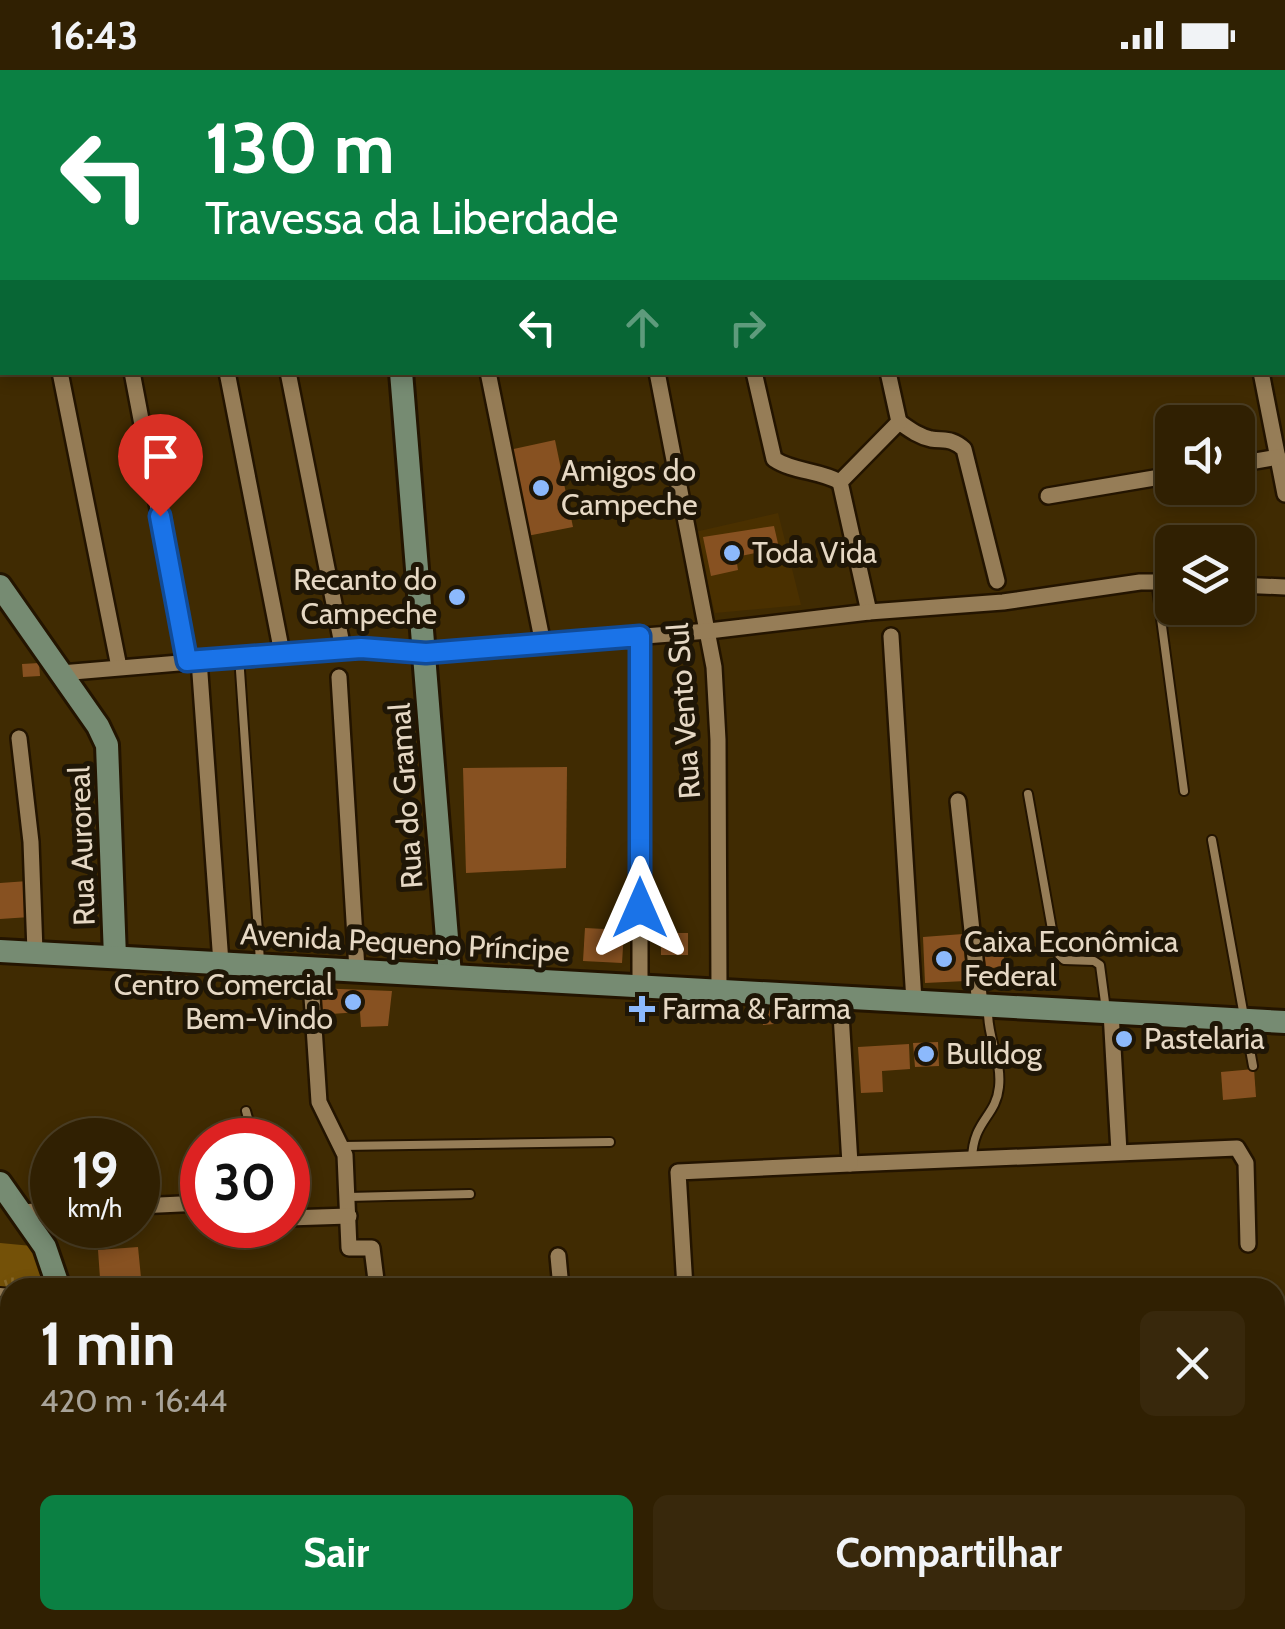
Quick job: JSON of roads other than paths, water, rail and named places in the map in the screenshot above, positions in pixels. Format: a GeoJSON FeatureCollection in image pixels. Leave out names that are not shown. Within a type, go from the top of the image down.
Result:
{"type":"FeatureCollection","features":[{"type":"Feature","properties":{"kind":"main road","name":"Rua do Gramal"},"geometry":{"type":"LineString","coordinates":[[402,375],[450,975]]}},
{"type":"Feature","properties":{"kind":"main road","name":"Rua Auroreal"},"geometry":{"type":"LineString","coordinates":[[0,586],[98,726],[109,754],[115,957]]}},
{"type":"Feature","properties":{"kind":"main road","name":"Avenida Pequeno Príncipe"},"geometry":{"type":"LineString","coordinates":[[0,951],[1285,1022]]}},
{"type":"Feature","properties":{"kind":"main road"},"geometry":{"type":"LineString","coordinates":[[0,1184],[45,1247],[54,1278]]}},
{"type":"Feature","properties":{"kind":"street"},"geometry":{"type":"LineString","coordinates":[[61,375],[119,667]]}},
{"type":"Feature","properties":{"kind":"street"},"geometry":{"type":"LineString","coordinates":[[133,375],[193,660],[222,962]]}},
{"type":"Feature","properties":{"kind":"street"},"geometry":{"type":"LineString","coordinates":[[228,375],[282,653]]}},
{"type":"Feature","properties":{"kind":"street"},"geometry":{"type":"LineString","coordinates":[[289,375],[342,649]]}},
{"type":"Feature","properties":{"kind":"street"},"geometry":{"type":"LineString","coordinates":[[489,375],[543,644]]}},
{"type":"Feature","properties":{"kind":"street","name":"Rua Vento Sul"},"geometry":{"type":"LineString","coordinates":[[657,375],[709,631],[718,706],[719,990]]}},
{"type":"Feature","properties":{"kind":"street"},"geometry":{"type":"LineString","coordinates":[[755,375],[774,458],[840,482]]}},
{"type":"Feature","properties":{"kind":"street"},"geometry":{"type":"LineString","coordinates":[[889,375],[900,422],[915,433],[949,440],[964,449],[998,581]]}},
{"type":"Feature","properties":{"kind":"street"},"geometry":{"type":"LineString","coordinates":[[1262,375],[1285,494]]}},
{"type":"Feature","properties":{"kind":"street"},"geometry":{"type":"LineString","coordinates":[[840,482],[900,422]]}},
{"type":"Feature","properties":{"kind":"street"},"geometry":{"type":"LineString","coordinates":[[1255,461],[1278,457]]}},
{"type":"Feature","properties":{"kind":"street"},"geometry":{"type":"LineString","coordinates":[[1048,496],[1155,478]]}},
{"type":"Feature","properties":{"kind":"street"},"geometry":{"type":"LineString","coordinates":[[840,482],[869,612]]}},
{"type":"Feature","properties":{"kind":"street"},"geometry":{"type":"LineString","coordinates":[[60,672],[342,649],[426,653],[709,631],[1155,583]]}},
{"type":"Feature","properties":{"kind":"street"},"geometry":{"type":"LineString","coordinates":[[1255,586],[1285,587]]}},
{"type":"Feature","properties":{"kind":"street"},"geometry":{"type":"LineString","coordinates":[[640,636],[640,986]]}},
{"type":"Feature","properties":{"kind":"street"},"geometry":{"type":"LineString","coordinates":[[891,636],[914,1002]]}},
{"type":"Feature","properties":{"kind":"street"},"geometry":{"type":"LineString","coordinates":[[340,676],[356,970]]}},
{"type":"Feature","properties":{"kind":"street"},"geometry":{"type":"LineString","coordinates":[[19,738],[32,842],[35,952]]}},
{"type":"Feature","properties":{"kind":"street"},"geometry":{"type":"LineString","coordinates":[[958,802],[984,1005]]}},
{"type":"Feature","properties":{"kind":"street"},"geometry":{"type":"LineString","coordinates":[[310,968],[320,1102],[343,1146],[349,1248],[372,1248],[376,1278]]}},
{"type":"Feature","properties":{"kind":"street"},"geometry":{"type":"LineString","coordinates":[[840,997],[850,1164]]}},
{"type":"Feature","properties":{"kind":"street"},"geometry":{"type":"LineString","coordinates":[[1108,1012],[1119,1152]]}},
{"type":"Feature","properties":{"kind":"street"},"geometry":{"type":"LineString","coordinates":[[684,1278],[678,1172],[1237,1148],[1246,1162],[1248,1244]]}},
{"type":"Feature","properties":{"kind":"street"},"geometry":{"type":"LineString","coordinates":[[21,1212],[30,1211]]}},
{"type":"Feature","properties":{"kind":"street"},"geometry":{"type":"LineString","coordinates":[[310,1217],[349,1216]]}},
{"type":"Feature","properties":{"kind":"street"},"geometry":{"type":"LineString","coordinates":[[558,1256],[560,1278]]}},
{"type":"Feature","properties":{"kind":"lane"},"geometry":{"type":"LineString","coordinates":[[1168,625],[1184,791]]}},
{"type":"Feature","properties":{"kind":"lane"},"geometry":{"type":"LineString","coordinates":[[239,656],[260,965]]}},
{"type":"Feature","properties":{"kind":"lane"},"geometry":{"type":"LineString","coordinates":[[1028,794],[1056,952],[1064,960],[1100,964],[1108,1012]]}},
{"type":"Feature","properties":{"kind":"lane"},"geometry":{"type":"LineString","coordinates":[[1212,840],[1253,1066]]}},
{"type":"Feature","properties":{"kind":"lane"},"geometry":{"type":"LineString","coordinates":[[972,1159],[978,1125],[999,1092],[997,1053],[989,1039],[984,1005]]}},
{"type":"Feature","properties":{"kind":"lane"},"geometry":{"type":"LineString","coordinates":[[246,1111],[248,1118]]}},
{"type":"Feature","properties":{"kind":"lane"},"geometry":{"type":"LineString","coordinates":[[343,1146],[610,1142]]}},
{"type":"Feature","properties":{"kind":"lane"},"geometry":{"type":"LineString","coordinates":[[348,1197],[470,1194]]}},
{"type":"Feature","properties":{"kind":"place","name":"Amigos do Campeche"},"geometry":{"type":"Point","coordinates":[541,488]}},
{"type":"Feature","properties":{"kind":"place","name":"Toda Vida"},"geometry":{"type":"Point","coordinates":[732,553]}},
{"type":"Feature","properties":{"kind":"place","name":"Recanto do Campeche"},"geometry":{"type":"Point","coordinates":[457,597]}},
{"type":"Feature","properties":{"kind":"place","name":"Caixa Econômica Federal"},"geometry":{"type":"Point","coordinates":[944,959]}},
{"type":"Feature","properties":{"kind":"place","name":"Centro Comercial Bem-Vindo"},"geometry":{"type":"Point","coordinates":[353,1002]}},
{"type":"Feature","properties":{"kind":"place","name":"Farma & Farma"},"geometry":{"type":"Point","coordinates":[642,1009]}},
{"type":"Feature","properties":{"kind":"place","name":"Pastelaria"},"geometry":{"type":"Point","coordinates":[1124,1039]}},
{"type":"Feature","properties":{"kind":"place","name":"Bulldog"},"geometry":{"type":"Point","coordinates":[926,1054]}}]}
